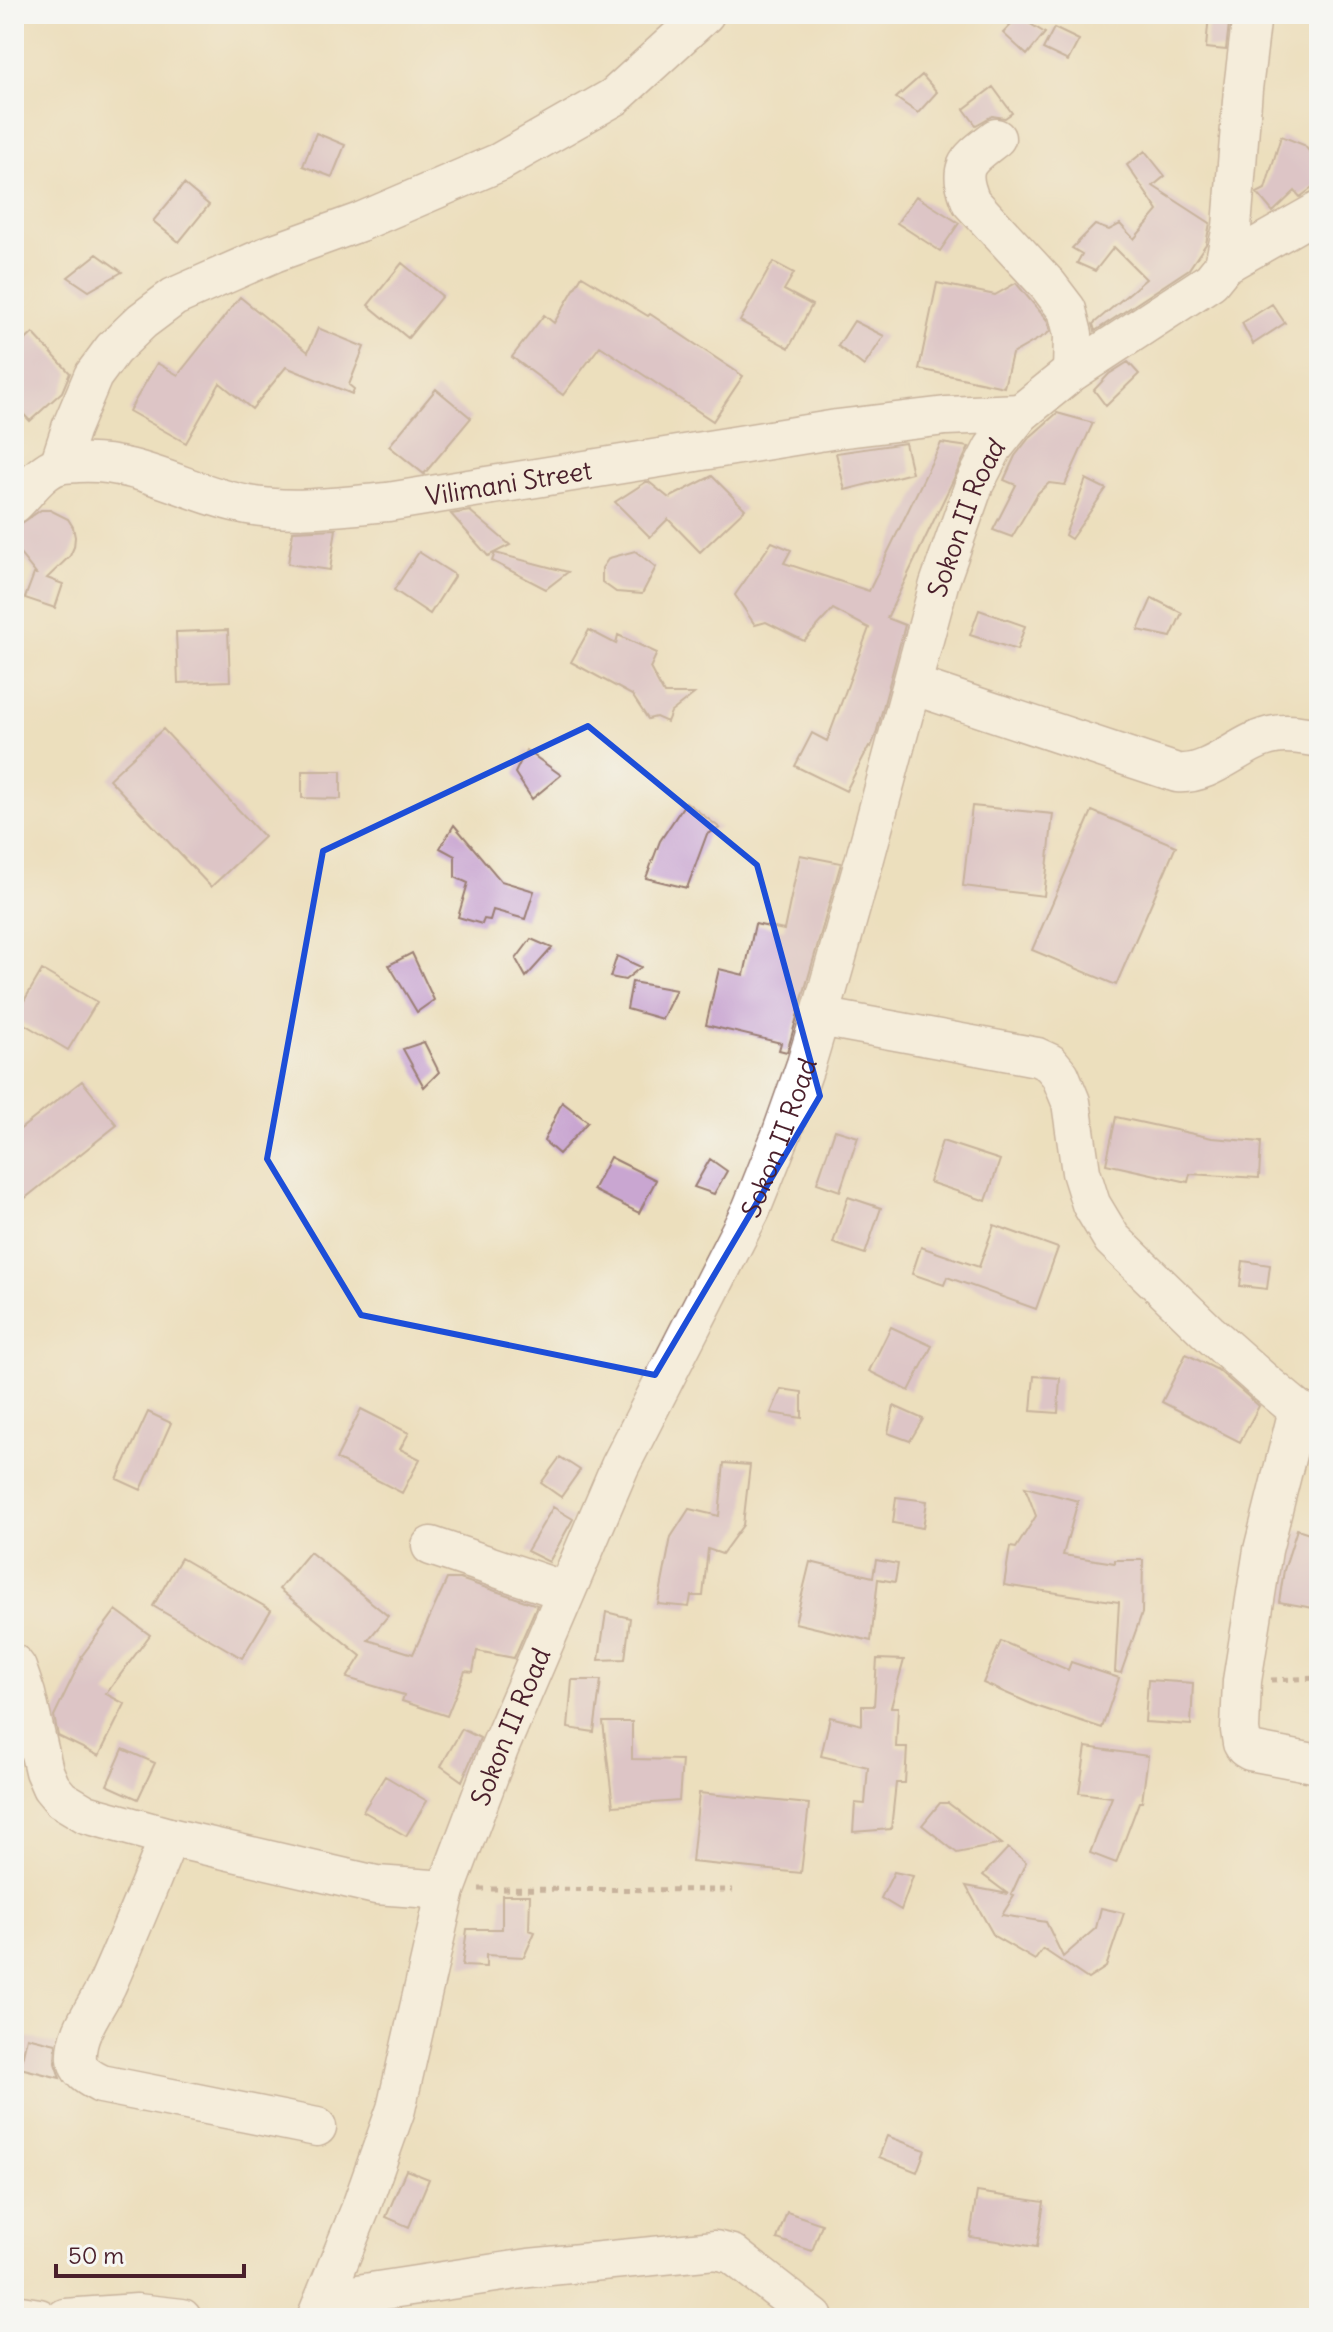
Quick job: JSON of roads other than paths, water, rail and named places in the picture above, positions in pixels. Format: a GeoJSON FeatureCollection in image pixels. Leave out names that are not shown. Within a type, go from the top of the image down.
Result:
{"type":"FeatureCollection","features":[{"type":"Feature","properties":{"kind":"street"},"geometry":{"type":"LineString","coordinates":[[14,504],[37,479],[59,465],[93,376],[113,349],[142,321],[174,297],[500,162],[614,97],[705,14]]}},
{"type":"Feature","properties":{"kind":"street"},"geometry":{"type":"LineString","coordinates":[[1224,265],[1232,227],[1252,14]]}},
{"type":"Feature","properties":{"kind":"street"},"geometry":{"type":"LineString","coordinates":[[996,138],[967,162],[963,177],[965,187],[971,202],[1048,285],[1067,310],[1073,334],[1072,372]]}},
{"type":"Feature","properties":{"kind":"street","name":"Sokon II Road"},"geometry":{"type":"LineString","coordinates":[[320,2308],[373,2177],[396,2109],[446,1890],[499,1749],[620,1466],[751,1210],[781,1135],[820,1017],[939,584],[974,485],[993,448],[1021,413],[1072,372],[1211,281],[1224,265],[1319,211]]}},
{"type":"Feature","properties":{"kind":"street","name":"Vilimani Street"},"geometry":{"type":"LineString","coordinates":[[59,465],[91,462],[134,468],[206,495],[250,506],[334,507],[388,502],[837,429],[946,416],[1021,413]]}},
{"type":"Feature","properties":{"kind":"street"},"geometry":{"type":"LineString","coordinates":[[912,685],[1177,773],[1186,774],[1201,769],[1276,734],[1319,738]]}},
{"type":"Feature","properties":{"kind":"street"},"geometry":{"type":"LineString","coordinates":[[820,1017],[1037,1057],[1050,1063],[1060,1075],[1071,1102],[1081,1172],[1091,1204],[1112,1239],[1208,1332],[1309,1414],[1263,1550],[1242,1681],[1240,1730],[1245,1748],[1250,1751],[1319,1764]]}},
{"type":"Feature","properties":{"kind":"street"},"geometry":{"type":"LineString","coordinates":[[431,1546],[565,1591]]}},
{"type":"Feature","properties":{"kind":"street"},"geometry":{"type":"LineString","coordinates":[[14,1664],[26,1694],[44,1771],[51,1787],[61,1799],[86,1814],[169,1837],[376,1885],[446,1890]]}},
{"type":"Feature","properties":{"kind":"street"},"geometry":{"type":"LineString","coordinates":[[169,1837],[105,1988],[86,2023],[76,2062],[83,2075],[101,2084],[317,2127]]}},
{"type":"Feature","properties":{"kind":"street"},"geometry":{"type":"LineString","coordinates":[[320,2308],[529,2268],[715,2250],[732,2254],[814,2318]]}},
{"type":"Feature","properties":{"kind":"street"},"geometry":{"type":"LineString","coordinates":[[65,2318],[137,2313],[182,2318]]}},
{"type":"Feature","properties":{"kind":"street"},"geometry":{"type":"LineString","coordinates":[[14,2314],[39,2318]]}}]}
